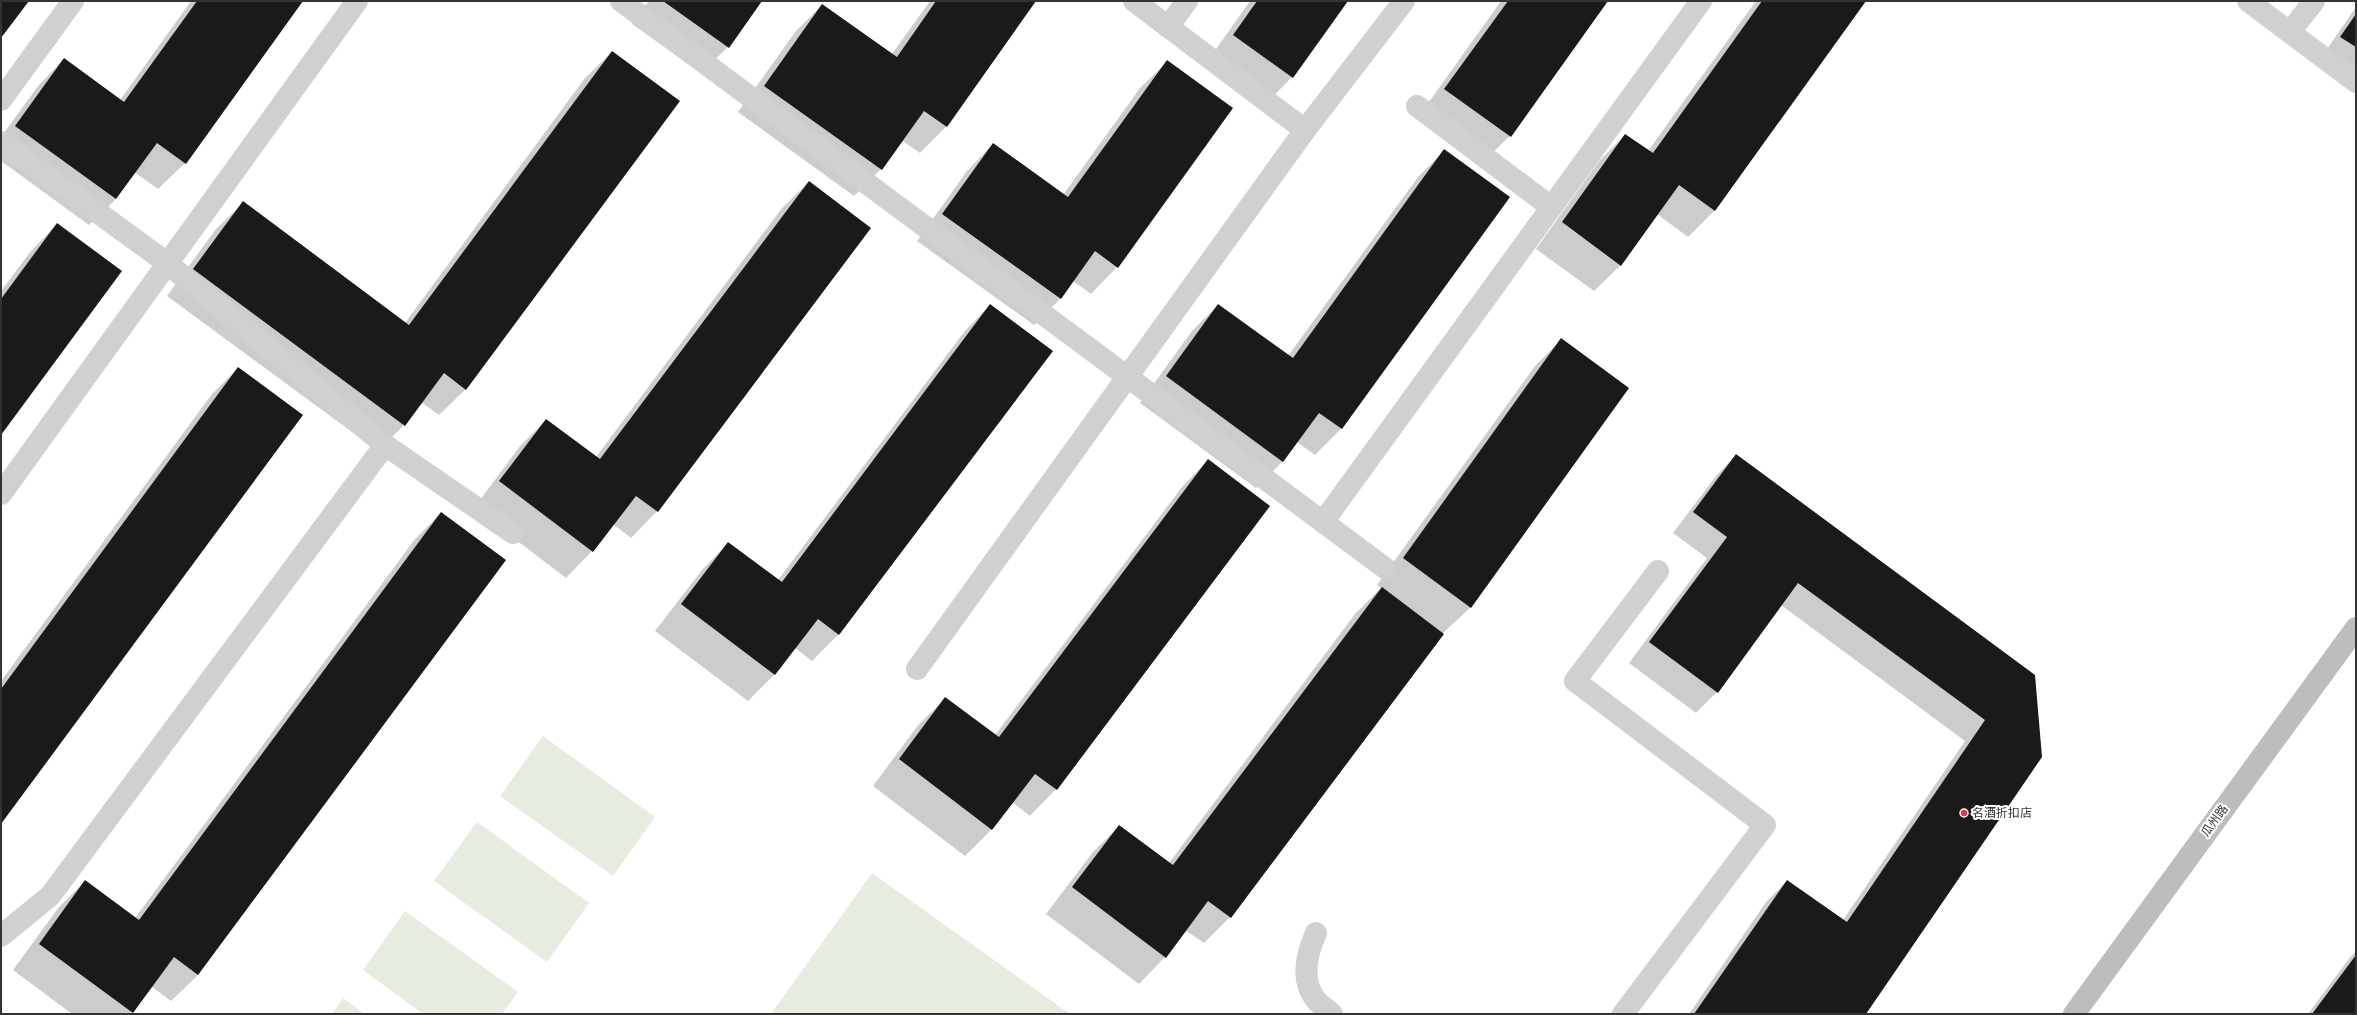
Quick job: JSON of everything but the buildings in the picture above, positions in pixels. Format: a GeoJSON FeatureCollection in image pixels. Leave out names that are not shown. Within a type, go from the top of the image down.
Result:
{"type":"FeatureCollection","features":[{"type":"Feature","properties":{"kind":"street"},"geometry":{"type":"LineString","coordinates":[[1,100],[73,1]]}},
{"type":"Feature","properties":{"kind":"street"},"geometry":{"type":"LineString","coordinates":[[1,494],[357,1]]}},
{"type":"Feature","properties":{"kind":"street"},"geometry":{"type":"LineString","coordinates":[[621,1],[1385,568]]}},
{"type":"Feature","properties":{"kind":"street"},"geometry":{"type":"LineString","coordinates":[[1134,1],[1305,130]]}},
{"type":"Feature","properties":{"kind":"street"},"geometry":{"type":"LineString","coordinates":[[1168,27],[1187,1]]}},
{"type":"Feature","properties":{"kind":"street"},"geometry":{"type":"LineString","coordinates":[[917,669],[1305,130],[1404,1]]}},
{"type":"Feature","properties":{"kind":"street"},"geometry":{"type":"LineString","coordinates":[[1323,522],[1701,1]]}},
{"type":"Feature","properties":{"kind":"street"},"geometry":{"type":"LineString","coordinates":[[2248,1],[2356,82]]}},
{"type":"Feature","properties":{"kind":"street"},"geometry":{"type":"LineString","coordinates":[[2290,32],[2314,1]]}},
{"type":"Feature","properties":{"kind":"street"},"geometry":{"type":"LineString","coordinates":[[1417,106],[1551,208]]}},
{"type":"Feature","properties":{"kind":"street"},"geometry":{"type":"LineString","coordinates":[[1,142],[167,264],[386,445],[513,533]]}},
{"type":"Feature","properties":{"kind":"street"},"geometry":{"type":"LineString","coordinates":[[1,936],[50,896],[386,445]]}},
{"type":"Feature","properties":{"kind":"street"},"geometry":{"type":"LineString","coordinates":[[1623,1014],[1765,825],[1575,682],[1658,571]]}},
{"type":"Feature","properties":{"kind":"street","name":"瓜州路"},"geometry":{"type":"LineString","coordinates":[[2074,1014],[2356,628]]}},
{"type":"Feature","properties":{"kind":"street"},"geometry":{"type":"LineString","coordinates":[[1316,933],[1308,951],[1306,970],[1309,985],[1315,999],[1332,1014]]}},
{"type":"Feature","properties":{"kind":"shaded area"},"geometry":{"type":"Polygon","coordinates":[[[543,736],[655,817],[613,876],[500,796],[543,736]]]}},
{"type":"Feature","properties":{"kind":"shaded area"},"geometry":{"type":"Polygon","coordinates":[[[477,822],[589,903],[547,962],[434,881],[477,822]]]}},
{"type":"Feature","properties":{"kind":"shaded area"},"geometry":{"type":"Polygon","coordinates":[[[872,873],[1070,1014],[771,1014],[872,873]]]}},
{"type":"Feature","properties":{"kind":"shaded area"},"geometry":{"type":"Polygon","coordinates":[[[405,911],[518,992],[502,1014],[423,1014],[363,970],[405,911]]]}},
{"type":"Feature","properties":{"kind":"shaded area"},"geometry":{"type":"Polygon","coordinates":[[[343,998],[365,1014],[332,1014],[343,998]]]}},
{"type":"Feature","properties":{"kind":"place","name":"名酒折扣店"},"geometry":{"type":"Point","coordinates":[1964,813]}}]}
